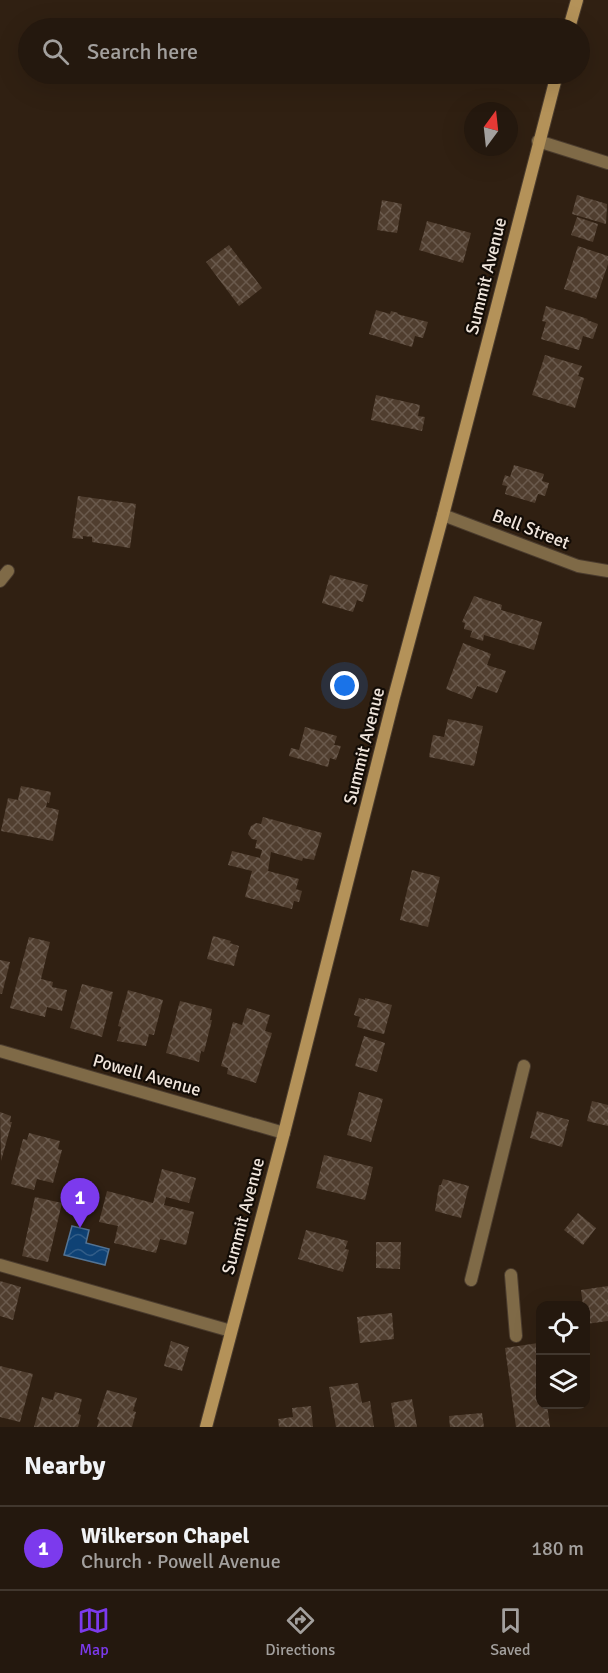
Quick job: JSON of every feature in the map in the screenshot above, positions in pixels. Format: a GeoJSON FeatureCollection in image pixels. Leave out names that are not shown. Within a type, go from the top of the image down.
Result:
{"type":"FeatureCollection","features":[{"type":"Feature","properties":{"kind":"street"},"geometry":{"type":"LineString","coordinates":[[572,18],[577,0]]}},
{"type":"Feature","properties":{"kind":"street","name":"Summit Avenue"},"geometry":{"type":"LineString","coordinates":[[206,1427],[554,84]]}},
{"type":"Feature","properties":{"kind":"street"},"geometry":{"type":"LineString","coordinates":[[538,141],[608,163]]}},
{"type":"Feature","properties":{"kind":"street","name":"Bell Street"},"geometry":{"type":"LineString","coordinates":[[443,515],[578,566],[608,571]]}},
{"type":"Feature","properties":{"kind":"street","name":"Powell Avenue"},"geometry":{"type":"LineString","coordinates":[[0,1051],[284,1133]]}},
{"type":"Feature","properties":{"kind":"street"},"geometry":{"type":"LineString","coordinates":[[471,1280],[524,1066]]}},
{"type":"Feature","properties":{"kind":"street"},"geometry":{"type":"LineString","coordinates":[[0,1265],[231,1331]]}},
{"type":"Feature","properties":{"kind":"street"},"geometry":{"type":"LineString","coordinates":[[511,1275],[516,1336]]}},
{"type":"Feature","properties":{"kind":"water"},"geometry":{"type":"Polygon","coordinates":[[[72,1226],[89,1230],[86,1243],[109,1249],[105,1265],[64,1255],[72,1226]]]}},
{"type":"Feature","properties":{"kind":"building"},"geometry":{"type":"Polygon","coordinates":[[[577,195],[607,204],[606,224],[572,214],[577,195]]]}},
{"type":"Feature","properties":{"kind":"building"},"geometry":{"type":"Polygon","coordinates":[[[382,200],[402,204],[397,233],[377,230],[382,200]]]}},
{"type":"Feature","properties":{"kind":"building"},"geometry":{"type":"Polygon","coordinates":[[[577,217],[598,224],[593,242],[571,235],[577,217]]]}},
{"type":"Feature","properties":{"kind":"building"},"geometry":{"type":"Polygon","coordinates":[[[427,221],[471,233],[463,263],[419,250],[427,221]]]}},
{"type":"Feature","properties":{"kind":"building"},"geometry":{"type":"Polygon","coordinates":[[[229,245],[262,288],[239,306],[206,262],[229,245]]]}},
{"type":"Feature","properties":{"kind":"building"},"geometry":{"type":"Polygon","coordinates":[[[578,246],[608,256],[608,264],[596,299],[564,289],[578,246]]]}},
{"type":"Feature","properties":{"kind":"building"},"geometry":{"type":"Polygon","coordinates":[[[546,306],[598,324],[593,339],[583,336],[579,350],[541,339],[546,322],[542,321],[546,306]]]}},
{"type":"Feature","properties":{"kind":"building"},"geometry":{"type":"Polygon","coordinates":[[[376,310],[390,314],[391,311],[428,322],[423,338],[415,336],[412,347],[369,334],[376,310]]]}},
{"type":"Feature","properties":{"kind":"building"},"geometry":{"type":"Polygon","coordinates":[[[545,355],[582,366],[578,376],[584,378],[575,408],[532,395],[545,355]]]}},
{"type":"Feature","properties":{"kind":"building"},"geometry":{"type":"Polygon","coordinates":[[[376,395],[420,405],[418,416],[425,417],[422,431],[371,420],[376,395]]]}},
{"type":"Feature","properties":{"kind":"building"},"geometry":{"type":"Polygon","coordinates":[[[514,465],[544,474],[542,481],[549,483],[545,496],[538,494],[535,503],[505,494],[507,486],[502,485],[505,475],[510,477],[514,465]]]}},
{"type":"Feature","properties":{"kind":"building"},"geometry":{"type":"Polygon","coordinates":[[[78,496],[136,504],[130,548],[92,542],[92,537],[72,538],[78,496]]]}},
{"type":"Feature","properties":{"kind":"building"},"geometry":{"type":"Polygon","coordinates":[[[330,575],[368,585],[363,602],[357,600],[353,612],[322,603],[330,575]]]}},
{"type":"Feature","properties":{"kind":"building"},"geometry":{"type":"Polygon","coordinates":[[[474,596],[502,605],[501,610],[542,622],[534,650],[484,635],[483,641],[470,637],[472,631],[464,629],[465,623],[462,622],[474,596]]]}},
{"type":"Feature","properties":{"kind":"building"},"geometry":{"type":"Polygon","coordinates":[[[463,643],[491,654],[487,665],[506,671],[497,693],[477,686],[472,699],[446,689],[463,643]]]}},
{"type":"Feature","properties":{"kind":"building"},"geometry":{"type":"Polygon","coordinates":[[[448,719],[483,726],[474,766],[429,757],[433,735],[444,737],[448,719]]]}},
{"type":"Feature","properties":{"kind":"building"},"geometry":{"type":"Polygon","coordinates":[[[305,727],[337,736],[334,745],[341,746],[336,760],[330,758],[328,767],[289,756],[291,748],[299,750],[305,727]]]}},
{"type":"Feature","properties":{"kind":"building"},"geometry":{"type":"Polygon","coordinates":[[[21,786],[51,792],[46,807],[59,810],[53,841],[1,831],[8,798],[18,800],[21,786]]]}},
{"type":"Feature","properties":{"kind":"building"},"geometry":{"type":"Polygon","coordinates":[[[263,817],[322,833],[314,860],[303,858],[302,861],[271,852],[268,871],[299,879],[296,889],[302,891],[299,902],[294,901],[292,909],[245,897],[252,871],[228,865],[232,851],[260,858],[262,850],[255,848],[257,840],[252,839],[248,834],[251,826],[256,823],[261,824],[263,817]]]}},
{"type":"Feature","properties":{"kind":"building"},"geometry":{"type":"Polygon","coordinates":[[[412,870],[440,877],[428,927],[400,920],[412,870]]]}},
{"type":"Feature","properties":{"kind":"building"},"geometry":{"type":"Polygon","coordinates":[[[213,936],[239,946],[234,966],[207,959],[213,936]]]}},
{"type":"Feature","properties":{"kind":"building"},"geometry":{"type":"Polygon","coordinates":[[[29,937],[50,942],[41,979],[53,982],[52,987],[67,990],[62,1011],[47,1007],[45,1017],[10,1008],[29,937]]]}},
{"type":"Feature","properties":{"kind":"building"},"geometry":{"type":"Polygon","coordinates":[[[0,960],[10,962],[2,994],[0,994],[0,960]]]}},
{"type":"Feature","properties":{"kind":"building"},"geometry":{"type":"Polygon","coordinates":[[[82,984],[113,992],[102,1037],[70,1028],[82,984]]]}},
{"type":"Feature","properties":{"kind":"building"},"geometry":{"type":"Polygon","coordinates":[[[128,990],[163,1000],[154,1035],[149,1034],[146,1046],[117,1041],[121,1027],[118,1026],[128,990]]]}},
{"type":"Feature","properties":{"kind":"building"},"geometry":{"type":"Polygon","coordinates":[[[359,998],[392,1005],[384,1034],[357,1027],[360,1017],[354,1015],[359,998]]]}},
{"type":"Feature","properties":{"kind":"building"},"geometry":{"type":"Polygon","coordinates":[[[180,1001],[212,1009],[210,1020],[212,1020],[204,1052],[201,1051],[199,1062],[166,1053],[180,1001]]]}},
{"type":"Feature","properties":{"kind":"building"},"geometry":{"type":"Polygon","coordinates":[[[247,1008],[270,1015],[265,1031],[272,1033],[256,1083],[227,1074],[228,1068],[221,1066],[233,1022],[242,1025],[247,1008]]]}},
{"type":"Feature","properties":{"kind":"building"},"geometry":{"type":"Polygon","coordinates":[[[364,1036],[385,1043],[377,1072],[355,1066],[364,1036]]]}},
{"type":"Feature","properties":{"kind":"building"},"geometry":{"type":"Polygon","coordinates":[[[359,1092],[383,1099],[371,1142],[347,1135],[359,1092]]]}},
{"type":"Feature","properties":{"kind":"building"},"geometry":{"type":"Polygon","coordinates":[[[592,1101],[608,1105],[608,1126],[587,1121],[592,1101]]]}},
{"type":"Feature","properties":{"kind":"building"},"geometry":{"type":"Polygon","coordinates":[[[537,1111],[569,1120],[562,1147],[530,1138],[537,1111]]]}},
{"type":"Feature","properties":{"kind":"building"},"geometry":{"type":"Polygon","coordinates":[[[0,1112],[11,1116],[10,1122],[12,1122],[1,1161],[0,1112]]]}},
{"type":"Feature","properties":{"kind":"building"},"geometry":{"type":"Polygon","coordinates":[[[29,1133],[60,1141],[58,1149],[62,1150],[53,1183],[37,1179],[34,1190],[11,1184],[23,1139],[27,1140],[29,1133]]]}},
{"type":"Feature","properties":{"kind":"building"},"geometry":{"type":"Polygon","coordinates":[[[324,1155],[373,1167],[365,1200],[316,1188],[324,1155]]]}},
{"type":"Feature","properties":{"kind":"building"},"geometry":{"type":"Polygon","coordinates":[[[162,1169],[196,1178],[189,1203],[166,1197],[164,1205],[194,1212],[186,1245],[160,1239],[156,1253],[114,1243],[118,1226],[99,1222],[107,1191],[153,1203],[162,1169]]]}},
{"type":"Feature","properties":{"kind":"building"},"geometry":{"type":"Polygon","coordinates":[[[443,1179],[469,1186],[461,1218],[435,1211],[439,1185],[443,1179]]]}},
{"type":"Feature","properties":{"kind":"building"},"geometry":{"type":"Polygon","coordinates":[[[35,1197],[62,1203],[48,1262],[22,1256],[35,1197]]]}},
{"type":"Feature","properties":{"kind":"building"},"geometry":{"type":"Polygon","coordinates":[[[578,1213],[596,1228],[583,1245],[564,1230],[578,1213]]]}},
{"type":"Feature","properties":{"kind":"building"},"geometry":{"type":"Polygon","coordinates":[[[306,1230],[348,1241],[345,1249],[349,1250],[343,1272],[298,1259],[306,1230]]]}},
{"type":"Feature","properties":{"kind":"building"},"geometry":{"type":"Polygon","coordinates":[[[376,1242],[401,1242],[400,1269],[376,1268],[376,1242]]]}},
{"type":"Feature","properties":{"kind":"building"},"geometry":{"type":"Polygon","coordinates":[[[0,1281],[21,1287],[13,1320],[0,1316],[0,1281]]]}},
{"type":"Feature","properties":{"kind":"building"},"geometry":{"type":"Polygon","coordinates":[[[608,1286],[608,1321],[590,1323],[590,1301],[582,1301],[581,1290],[608,1286]]]}},
{"type":"Feature","properties":{"kind":"building"},"geometry":{"type":"Polygon","coordinates":[[[392,1313],[394,1339],[360,1343],[357,1317],[392,1313]]]}},
{"type":"Feature","properties":{"kind":"building"},"geometry":{"type":"Polygon","coordinates":[[[171,1341],[189,1347],[182,1371],[164,1366],[171,1341]]]}},
{"type":"Feature","properties":{"kind":"building"},"geometry":{"type":"Polygon","coordinates":[[[536,1343],[536,1409],[548,1409],[550,1427],[516,1427],[505,1348],[536,1343]]]}},
{"type":"Feature","properties":{"kind":"building"},"geometry":{"type":"Polygon","coordinates":[[[0,1366],[33,1374],[20,1422],[0,1417],[0,1366]]]}},
{"type":"Feature","properties":{"kind":"building"},"geometry":{"type":"Polygon","coordinates":[[[358,1383],[362,1403],[370,1401],[374,1427],[336,1427],[329,1387],[358,1383]]]}},
{"type":"Feature","properties":{"kind":"building"},"geometry":{"type":"Polygon","coordinates":[[[107,1390],[137,1398],[132,1427],[97,1427],[99,1420],[97,1419],[107,1390]]]}},
{"type":"Feature","properties":{"kind":"building"},"geometry":{"type":"Polygon","coordinates":[[[55,1392],[82,1399],[78,1414],[81,1415],[78,1427],[34,1427],[42,1397],[53,1400],[55,1392]]]}},
{"type":"Feature","properties":{"kind":"building"},"geometry":{"type":"Polygon","coordinates":[[[412,1399],[417,1427],[395,1427],[391,1403],[412,1399]]]}},
{"type":"Feature","properties":{"kind":"building"},"geometry":{"type":"Polygon","coordinates":[[[311,1406],[313,1427],[279,1427],[278,1419],[293,1417],[292,1408],[311,1406]]]}},
{"type":"Feature","properties":{"kind":"building"},"geometry":{"type":"Polygon","coordinates":[[[482,1413],[484,1427],[450,1427],[449,1416],[482,1413]]]}},
{"type":"Feature","properties":{"kind":"place","name":"Wilkerson Chapel"},"geometry":{"type":"Point","coordinates":[80,1228]}}]}
